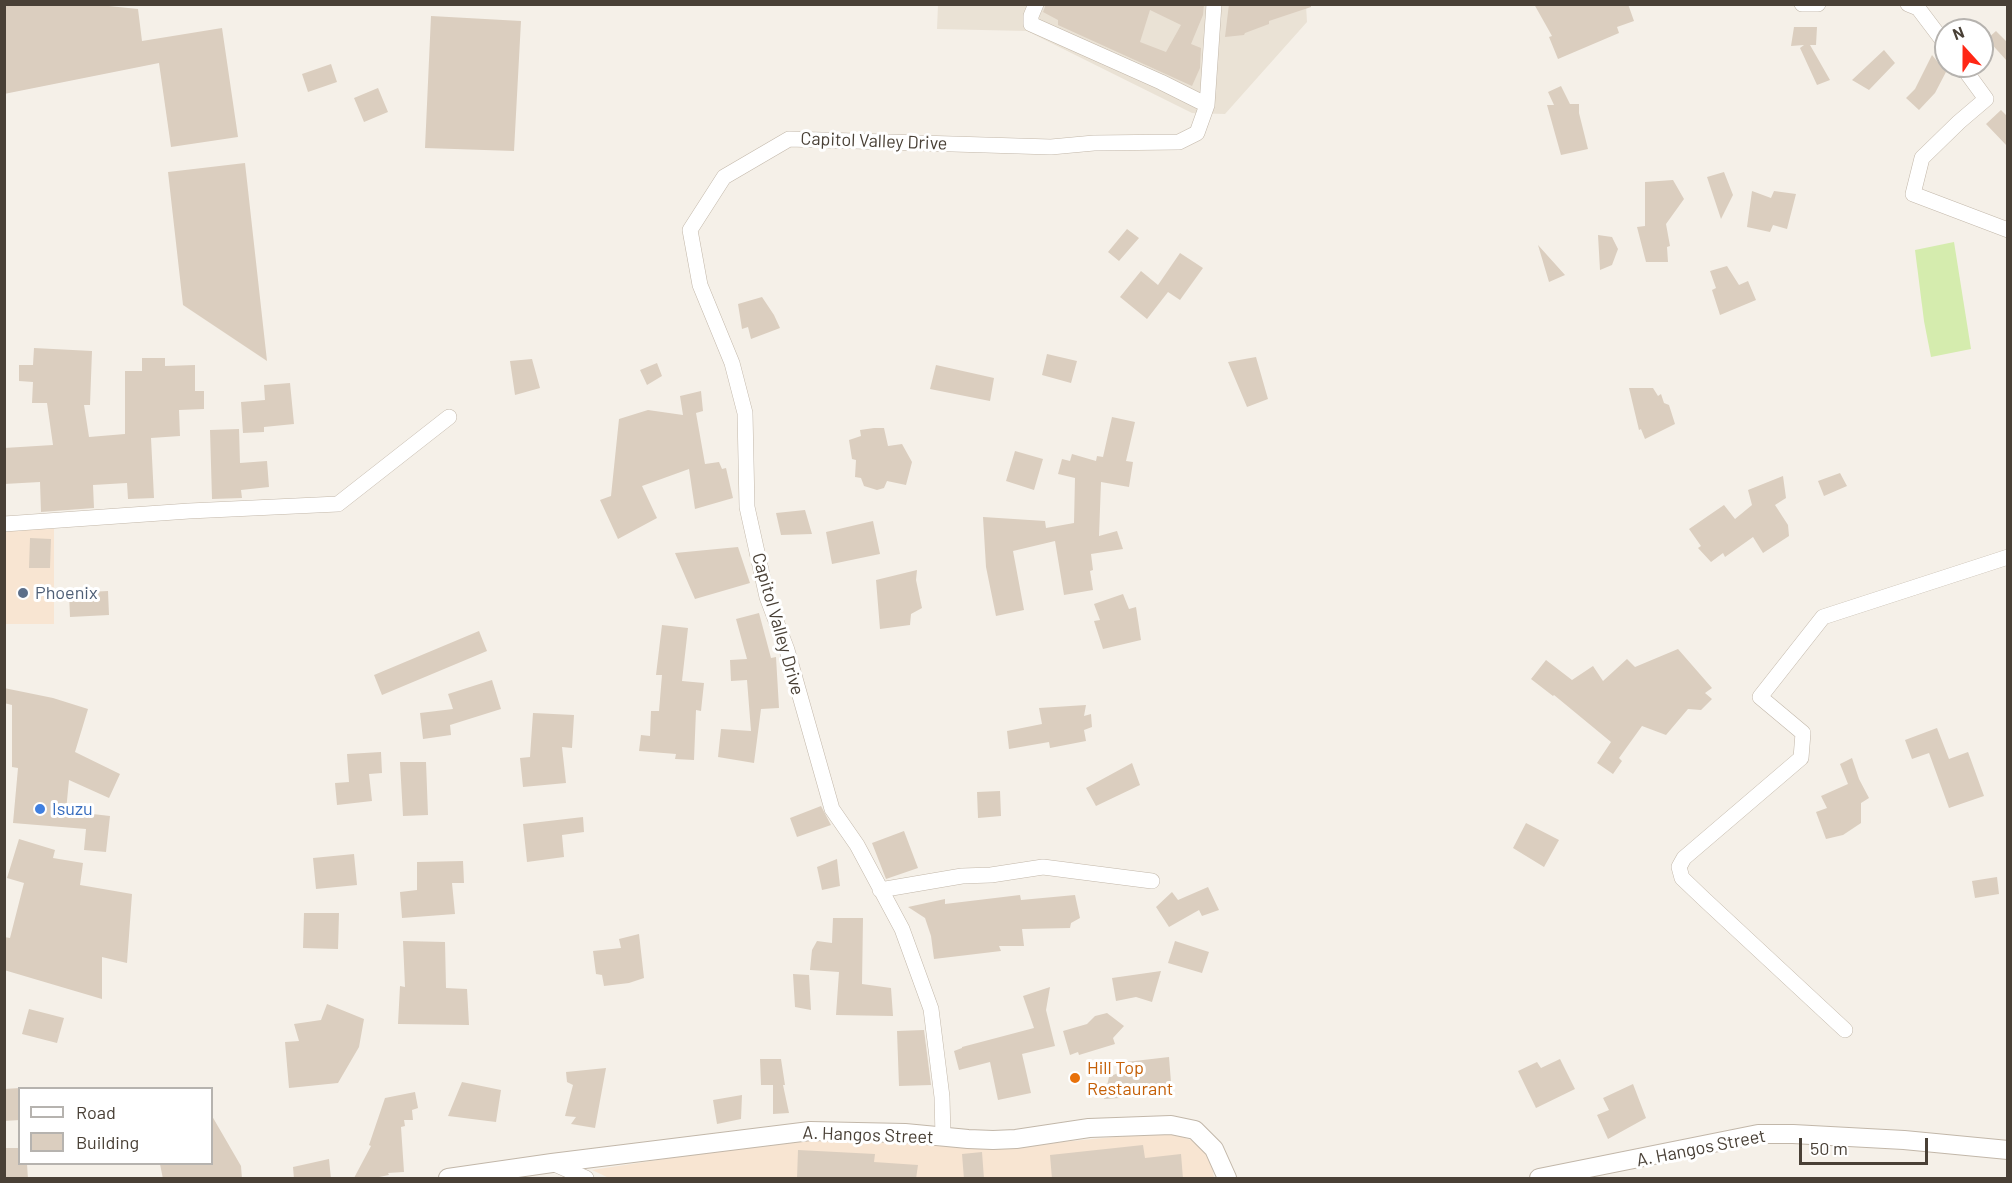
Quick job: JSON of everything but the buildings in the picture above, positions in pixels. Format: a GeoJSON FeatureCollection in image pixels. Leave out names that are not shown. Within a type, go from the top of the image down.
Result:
{"type":"FeatureCollection","features":[{"type":"Feature","properties":{"kind":"street"},"geometry":{"type":"LineString","coordinates":[[1036,4],[1031,16],[1031,24],[1207,105]]}},
{"type":"Feature","properties":{"kind":"street","name":"Capitol Valley Drive"},"geometry":{"type":"LineString","coordinates":[[943,1137],[942,1097],[931,1009],[902,929],[857,845],[832,809],[787,650],[767,597],[747,507],[745,413],[732,363],[700,285],[690,230],[724,177],[789,139],[1052,147],[1179,142],[1197,134],[1207,105],[1214,4]]}},
{"type":"Feature","properties":{"kind":"street"},"geometry":{"type":"LineString","coordinates":[[1802,4],[1818,4]]}},
{"type":"Feature","properties":{"kind":"street"},"geometry":{"type":"LineString","coordinates":[[1908,4],[1918,8],[1934,29]]}},
{"type":"Feature","properties":{"kind":"street"},"geometry":{"type":"LineString","coordinates":[[1971,78],[1986,99],[1922,158],[1913,194],[2007,230]]}},
{"type":"Feature","properties":{"kind":"street"},"geometry":{"type":"LineString","coordinates":[[4,524],[189,511],[338,504],[449,417]]}},
{"type":"Feature","properties":{"kind":"street"},"geometry":{"type":"LineString","coordinates":[[1845,1030],[1682,878],[1679,867],[1684,858],[1801,759],[1803,733],[1760,697],[1823,617],[2007,557]]}},
{"type":"Feature","properties":{"kind":"street"},"geometry":{"type":"LineString","coordinates":[[880,890],[962,876],[991,875],[1043,867],[1152,880]]}},
{"type":"Feature","properties":{"kind":"street","name":"A. Hangos Street"},"geometry":{"type":"LineString","coordinates":[[447,1179],[552,1163],[810,1131],[905,1133],[984,1140],[1016,1139],[1089,1128],[1171,1125],[1195,1130],[1214,1149],[1227,1179]]}},
{"type":"Feature","properties":{"kind":"street","name":"A. Hangos Street"},"geometry":{"type":"LineString","coordinates":[[1539,1179],[1758,1134],[1904,1140],[2007,1150]]}},
{"type":"Feature","properties":{"kind":"street"},"geometry":{"type":"LineString","coordinates":[[552,1163],[586,1179]]}},
{"type":"Feature","properties":{"kind":"shaded area"},"geometry":{"type":"Polygon","coordinates":[[[938,5],[1306,5],[1307,22],[1225,114],[1192,113],[1027,31],[937,29],[938,5]]]}},
{"type":"Feature","properties":{"kind":"shaded area"},"geometry":{"type":"Polygon","coordinates":[[[5,529],[54,529],[54,624],[5,624],[5,529]]]}},
{"type":"Feature","properties":{"kind":"shaded area"},"geometry":{"type":"Polygon","coordinates":[[[1167,1132],[1209,1146],[1214,1178],[609,1178],[592,1170],[827,1134],[987,1149],[1167,1132]]]}},
{"type":"Feature","properties":{"kind":"green space"},"geometry":{"type":"Polygon","coordinates":[[[1954,242],[1971,349],[1931,357],[1915,250],[1954,242]]]}},
{"type":"Feature","properties":{"kind":"place","name":"Phoenix"},"geometry":{"type":"Point","coordinates":[23,593]}},
{"type":"Feature","properties":{"kind":"place","name":"Isuzu"},"geometry":{"type":"Point","coordinates":[40,809]}},
{"type":"Feature","properties":{"kind":"place","name":"Hill Top Restaurant"},"geometry":{"type":"Point","coordinates":[1075,1078]}}]}
